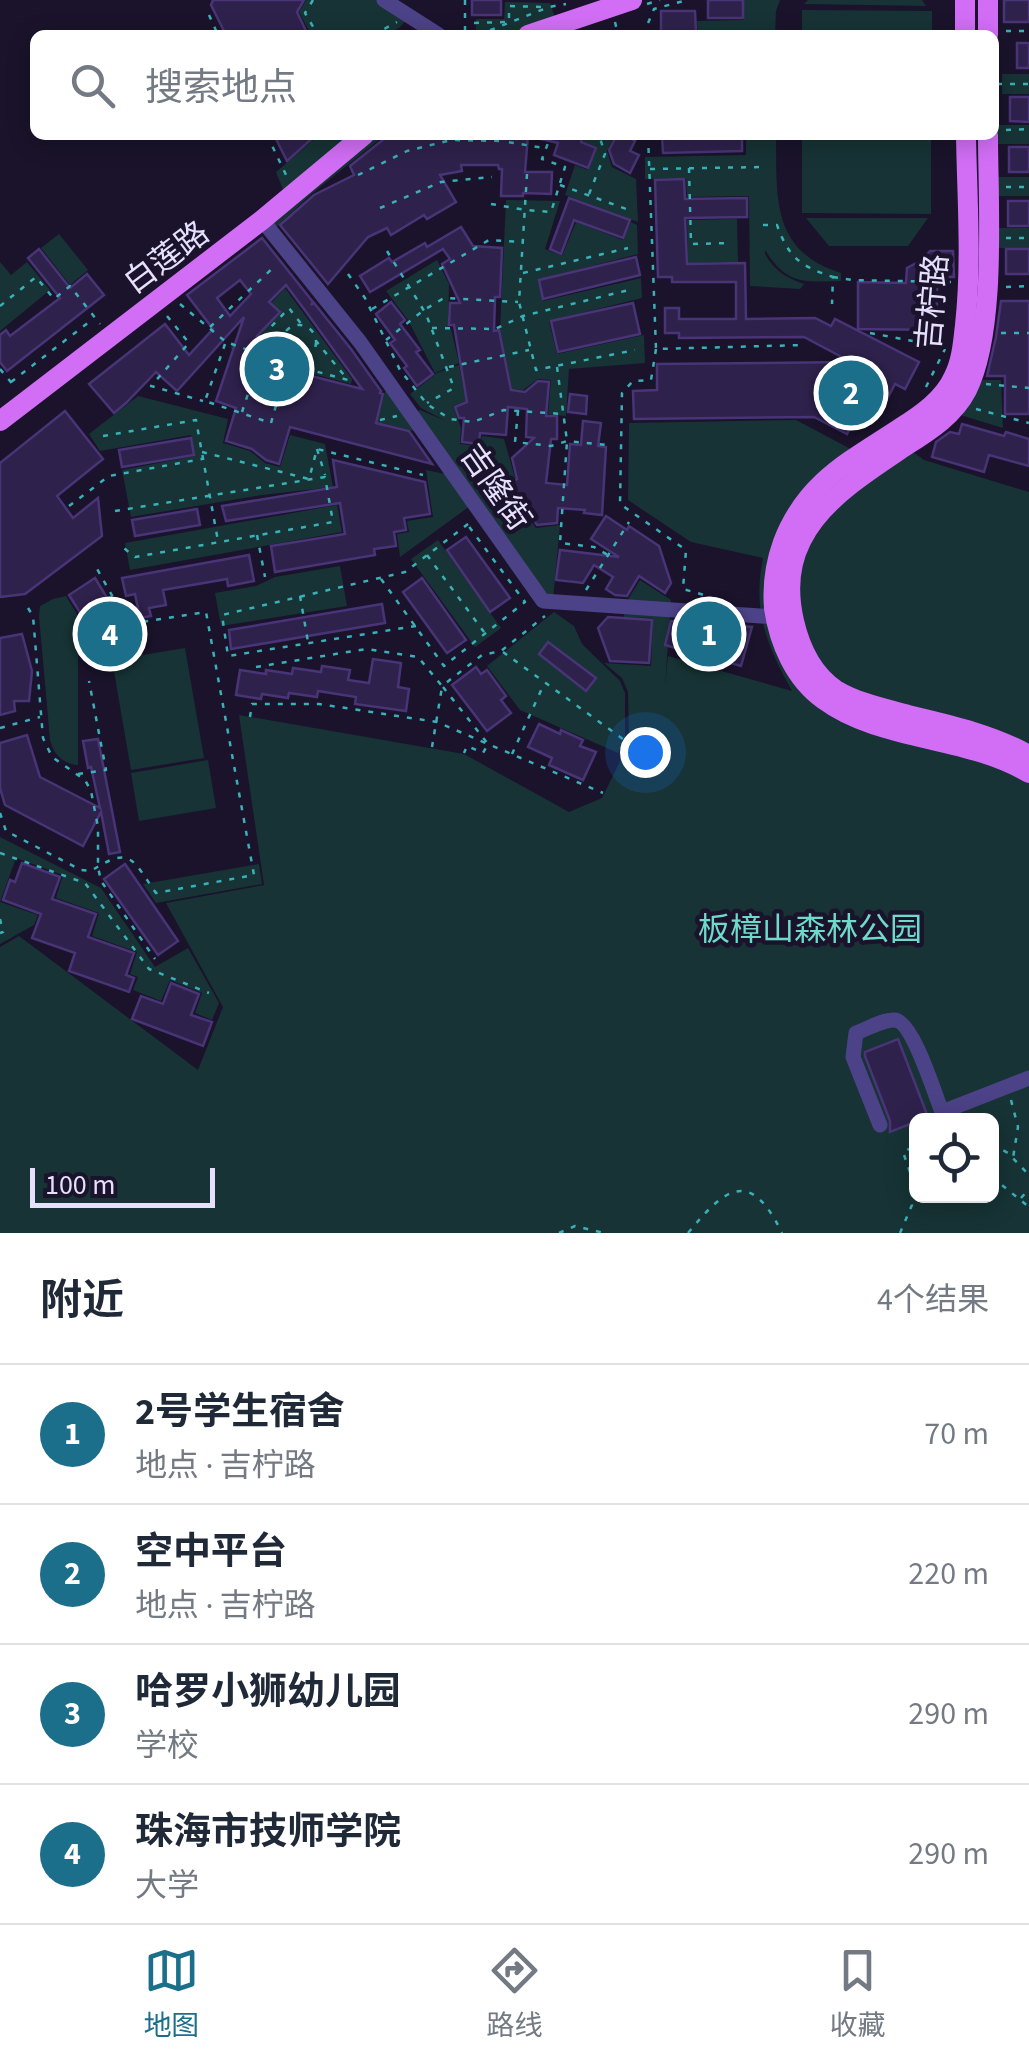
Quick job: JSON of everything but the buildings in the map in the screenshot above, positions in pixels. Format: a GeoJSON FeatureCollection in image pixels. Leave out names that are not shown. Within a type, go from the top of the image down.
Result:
{"type":"FeatureCollection","features":[{"type":"Feature","properties":{"kind":"main road"},"geometry":{"type":"LineString","coordinates":[[543,30],[632,0]]}},
{"type":"Feature","properties":{"kind":"main road"},"geometry":{"type":"LineString","coordinates":[[965,0],[965,30]]}},
{"type":"Feature","properties":{"kind":"main road"},"geometry":{"type":"LineString","coordinates":[[988,0],[992,30]]}},
{"type":"Feature","properties":{"kind":"main road","name":"白莲路"},"geometry":{"type":"LineString","coordinates":[[0,421],[110,337],[166,303],[358,140]]}},
{"type":"Feature","properties":{"kind":"main road","name":"吉柠路"},"geometry":{"type":"LineString","coordinates":[[966,140],[968,296],[962,353],[954,377],[942,397],[837,470],[803,502],[778,556],[772,586],[776,617],[795,670],[828,703],[872,724],[974,749],[1029,773]]}},
{"type":"Feature","properties":{"kind":"main road","name":"吉柠路"},"geometry":{"type":"LineString","coordinates":[[992,140],[986,306],[979,357],[968,388],[954,412],[836,494],[818,512],[806,528],[789,590],[804,651],[811,665],[834,689],[876,707],[982,734],[1029,755]]}},
{"type":"Feature","properties":{"kind":"lane"},"geometry":{"type":"LineString","coordinates":[[384,0],[431,30]]}},
{"type":"Feature","properties":{"kind":"lane","name":"吉隆街"},"geometry":{"type":"LineString","coordinates":[[262,220],[360,342],[543,601],[776,617]]}},
{"type":"Feature","properties":{"kind":"lane"},"geometry":{"type":"LineString","coordinates":[[880,1125],[853,1057],[856,1033],[893,1020],[902,1023],[912,1035],[942,1112],[1029,1078]]}},
{"type":"Feature","properties":{"kind":"path"},"geometry":{"type":"LineString","coordinates":[[313,0],[306,12],[315,30]]}},
{"type":"Feature","properties":{"kind":"path"},"geometry":{"type":"LineString","coordinates":[[465,0],[466,30]]}},
{"type":"Feature","properties":{"kind":"path"},"geometry":{"type":"LineString","coordinates":[[549,0],[549,7]]}},
{"type":"Feature","properties":{"kind":"path"},"geometry":{"type":"LineString","coordinates":[[645,30],[654,9],[686,0]]}},
{"type":"Feature","properties":{"kind":"path"},"geometry":{"type":"LineString","coordinates":[[509,22],[509,3],[549,7]]}},
{"type":"Feature","properties":{"kind":"path"},"geometry":{"type":"LineString","coordinates":[[489,30],[549,7],[568,4]]}},
{"type":"Feature","properties":{"kind":"path"},"geometry":{"type":"LineString","coordinates":[[384,30],[404,13]]}},
{"type":"Feature","properties":{"kind":"path"},"geometry":{"type":"LineString","coordinates":[[209,15],[216,30]]}},
{"type":"Feature","properties":{"kind":"path"},"geometry":{"type":"LineString","coordinates":[[475,30],[473,22],[509,22]]}},
{"type":"Feature","properties":{"kind":"path"},"geometry":{"type":"LineString","coordinates":[[999,33],[1029,31]]}},
{"type":"Feature","properties":{"kind":"path"},"geometry":{"type":"LineString","coordinates":[[999,84],[1029,84]]}},
{"type":"Feature","properties":{"kind":"path"},"geometry":{"type":"LineString","coordinates":[[999,132],[1029,130]]}},
{"type":"Feature","properties":{"kind":"path"},"geometry":{"type":"LineString","coordinates":[[269,140],[288,179]]}},
{"type":"Feature","properties":{"kind":"path"},"geometry":{"type":"LineString","coordinates":[[358,175],[407,151],[452,140]]}},
{"type":"Feature","properties":{"kind":"path"},"geometry":{"type":"LineString","coordinates":[[511,140],[546,148]]}},
{"type":"Feature","properties":{"kind":"path"},"geometry":{"type":"LineString","coordinates":[[492,204],[551,212],[566,168],[542,159],[549,140]]}},
{"type":"Feature","properties":{"kind":"path"},"geometry":{"type":"LineString","coordinates":[[588,196],[605,154],[601,140]]}},
{"type":"Feature","properties":{"kind":"path"},"geometry":{"type":"LineString","coordinates":[[648,140],[656,349],[651,380],[633,381],[622,393],[620,504],[686,550],[683,589],[717,599]]}},
{"type":"Feature","properties":{"kind":"path"},"geometry":{"type":"LineString","coordinates":[[689,168],[692,244],[731,243]]}},
{"type":"Feature","properties":{"kind":"path"},"geometry":{"type":"LineString","coordinates":[[649,169],[763,168]]}},
{"type":"Feature","properties":{"kind":"path"},"geometry":{"type":"LineString","coordinates":[[527,174],[519,302],[536,370],[636,350]]}},
{"type":"Feature","properties":{"kind":"path"},"geometry":{"type":"LineString","coordinates":[[380,208],[442,182],[492,177]]}},
{"type":"Feature","properties":{"kind":"path"},"geometry":{"type":"LineString","coordinates":[[560,185],[629,210]]}},
{"type":"Feature","properties":{"kind":"path"},"geometry":{"type":"LineString","coordinates":[[997,187],[1029,187]]}},
{"type":"Feature","properties":{"kind":"path"},"geometry":{"type":"LineString","coordinates":[[763,225],[777,225],[793,258],[833,277],[951,282]]}},
{"type":"Feature","properties":{"kind":"path"},"geometry":{"type":"LineString","coordinates":[[996,238],[1029,238]]}},
{"type":"Feature","properties":{"kind":"path"},"geometry":{"type":"LineString","coordinates":[[371,310],[490,240],[524,242]]}},
{"type":"Feature","properties":{"kind":"path"},"geometry":{"type":"LineString","coordinates":[[522,274],[628,248]]}},
{"type":"Feature","properties":{"kind":"path"},"geometry":{"type":"LineString","coordinates":[[387,251],[424,310],[454,388],[426,404]]}},
{"type":"Feature","properties":{"kind":"path"},"geometry":{"type":"LineString","coordinates":[[209,328],[276,266]]}},
{"type":"Feature","properties":{"kind":"path"},"geometry":{"type":"LineString","coordinates":[[348,274],[371,310],[400,370],[426,404],[450,419],[474,422],[504,410],[563,414]]}},
{"type":"Feature","properties":{"kind":"path"},"geometry":{"type":"LineString","coordinates":[[0,306],[36,277],[54,299],[70,286],[110,337]]}},
{"type":"Feature","properties":{"kind":"path"},"geometry":{"type":"LineString","coordinates":[[832,304],[833,277]]}},
{"type":"Feature","properties":{"kind":"path"},"geometry":{"type":"LineString","coordinates":[[993,287],[1029,286]]}},
{"type":"Feature","properties":{"kind":"path"},"geometry":{"type":"LineString","coordinates":[[432,328],[495,329],[523,316],[632,290]]}},
{"type":"Feature","properties":{"kind":"path"},"geometry":{"type":"LineString","coordinates":[[386,340],[444,298],[519,302]]}},
{"type":"Feature","properties":{"kind":"path"},"geometry":{"type":"LineString","coordinates":[[166,303],[226,342],[261,354],[290,364],[348,380],[316,341],[312,330],[302,325],[289,308],[270,328],[261,354],[242,413]]}},
{"type":"Feature","properties":{"kind":"path"},"geometry":{"type":"LineString","coordinates":[[166,303],[189,343],[151,386],[272,423],[290,364],[295,358],[309,356],[316,341]]}},
{"type":"Feature","properties":{"kind":"path"},"geometry":{"type":"LineString","coordinates":[[11,382],[95,318]]}},
{"type":"Feature","properties":{"kind":"path"},"geometry":{"type":"LineString","coordinates":[[295,358],[285,350],[282,340],[292,326],[302,325]]}},
{"type":"Feature","properties":{"kind":"path"},"geometry":{"type":"LineString","coordinates":[[870,333],[946,347],[926,387]]}},
{"type":"Feature","properties":{"kind":"path"},"geometry":{"type":"LineString","coordinates":[[1000,333],[1029,333]]}},
{"type":"Feature","properties":{"kind":"path"},"geometry":{"type":"LineString","coordinates":[[205,401],[226,342]]}},
{"type":"Feature","properties":{"kind":"path"},"geometry":{"type":"LineString","coordinates":[[656,349],[804,345]]}},
{"type":"Feature","properties":{"kind":"path"},"geometry":{"type":"LineString","coordinates":[[446,368],[531,350]]}},
{"type":"Feature","properties":{"kind":"path"},"geometry":{"type":"LineString","coordinates":[[557,366],[567,442],[560,544],[594,547],[608,555]]}},
{"type":"Feature","properties":{"kind":"path"},"geometry":{"type":"LineString","coordinates":[[0,368],[26,401]]}},
{"type":"Feature","properties":{"kind":"path"},"geometry":{"type":"LineString","coordinates":[[974,382],[1029,388]]}},
{"type":"Feature","properties":{"kind":"path"},"geometry":{"type":"LineString","coordinates":[[965,406],[1029,424]]}},
{"type":"Feature","properties":{"kind":"path"},"geometry":{"type":"LineString","coordinates":[[518,411],[515,442],[551,446],[567,442],[606,444]]}},
{"type":"Feature","properties":{"kind":"path"},"geometry":{"type":"LineString","coordinates":[[380,420],[410,413]]}},
{"type":"Feature","properties":{"kind":"path"},"geometry":{"type":"LineString","coordinates":[[103,436],[196,420],[218,542]]}},
{"type":"Feature","properties":{"kind":"path"},"geometry":{"type":"LineString","coordinates":[[309,479],[318,449]]}},
{"type":"Feature","properties":{"kind":"path"},"geometry":{"type":"LineString","coordinates":[[318,449],[423,474]]}},
{"type":"Feature","properties":{"kind":"path"},"geometry":{"type":"LineString","coordinates":[[120,545],[135,557],[333,522],[318,449]]}},
{"type":"Feature","properties":{"kind":"path"},"geometry":{"type":"LineString","coordinates":[[202,452],[309,479]]}},
{"type":"Feature","properties":{"kind":"path"},"geometry":{"type":"LineString","coordinates":[[69,506],[109,476],[203,459]]}},
{"type":"Feature","properties":{"kind":"path"},"geometry":{"type":"LineString","coordinates":[[115,511],[326,477]]}},
{"type":"Feature","properties":{"kind":"path"},"geometry":{"type":"LineString","coordinates":[[416,626],[228,656],[222,614],[405,572],[481,514]]}},
{"type":"Feature","properties":{"kind":"path"},"geometry":{"type":"LineString","coordinates":[[577,604],[629,522]]}},
{"type":"Feature","properties":{"kind":"path"},"geometry":{"type":"LineString","coordinates":[[380,577],[444,666],[524,602],[467,524]]}},
{"type":"Feature","properties":{"kind":"path"},"geometry":{"type":"LineString","coordinates":[[257,535],[265,577]]}},
{"type":"Feature","properties":{"kind":"path"},"geometry":{"type":"LineString","coordinates":[[427,555],[485,634]]}},
{"type":"Feature","properties":{"kind":"path"},"geometry":{"type":"LineString","coordinates":[[0,813],[6,831],[81,870],[90,871],[116,858],[130,860],[156,893],[254,875],[206,612],[128,624],[96,567]]}},
{"type":"Feature","properties":{"kind":"path"},"geometry":{"type":"LineString","coordinates":[[300,596],[309,643]]}},
{"type":"Feature","properties":{"kind":"path"},"geometry":{"type":"LineString","coordinates":[[28,608],[33,616],[46,747],[91,791],[102,881],[155,959]]}},
{"type":"Feature","properties":{"kind":"path"},"geometry":{"type":"LineString","coordinates":[[432,748],[442,686],[482,654],[501,651],[554,609]]}},
{"type":"Feature","properties":{"kind":"path"},"geometry":{"type":"LineString","coordinates":[[256,667],[366,648],[418,656],[488,744]]}},
{"type":"Feature","properties":{"kind":"path"},"geometry":{"type":"LineString","coordinates":[[501,651],[628,742]]}},
{"type":"Feature","properties":{"kind":"path"},"geometry":{"type":"LineString","coordinates":[[77,774],[106,770],[89,681]]}},
{"type":"Feature","properties":{"kind":"path"},"geometry":{"type":"LineString","coordinates":[[512,754],[544,682]]}},
{"type":"Feature","properties":{"kind":"path"},"geometry":{"type":"LineString","coordinates":[[250,716],[252,704],[320,704],[436,722],[602,794]]}},
{"type":"Feature","properties":{"kind":"path"},"geometry":{"type":"LineString","coordinates":[[0,728],[41,716]]}},
{"type":"Feature","properties":{"kind":"path"},"geometry":{"type":"LineString","coordinates":[[464,753],[467,746],[484,753],[488,744]]}},
{"type":"Feature","properties":{"kind":"path"},"geometry":{"type":"LineString","coordinates":[[0,853],[85,883],[150,970],[209,993]]}},
{"type":"Feature","properties":{"kind":"path"},"geometry":{"type":"LineString","coordinates":[[0,919],[0,933]]}},
{"type":"Feature","properties":{"kind":"path"},"geometry":{"type":"LineString","coordinates":[[1007,1087],[1018,1127],[1013,1158]]}},
{"type":"Feature","properties":{"kind":"path"},"geometry":{"type":"LineString","coordinates":[[909,1149],[902,1152],[909,1170]]}},
{"type":"Feature","properties":{"kind":"path"},"geometry":{"type":"LineString","coordinates":[[999,1149],[1029,1175]]}},
{"type":"Feature","properties":{"kind":"path"},"geometry":{"type":"LineString","coordinates":[[999,1182],[1029,1208]]}},
{"type":"Feature","properties":{"kind":"path"},"geometry":{"type":"LineString","coordinates":[[1020,1199],[1029,1189]]}},
{"type":"Feature","properties":{"kind":"path"},"geometry":{"type":"LineString","coordinates":[[688,1233],[715,1202],[737,1192],[763,1201],[782,1233]]}},
{"type":"Feature","properties":{"kind":"path"},"geometry":{"type":"LineString","coordinates":[[900,1233],[912,1203]]}},
{"type":"Feature","properties":{"kind":"path"},"geometry":{"type":"LineString","coordinates":[[559,1233],[575,1226],[604,1233]]}},
{"type":"Feature","properties":{"kind":"green space"},"geometry":{"type":"Polygon","coordinates":[[[306,0],[377,0],[407,19],[395,30],[308,30],[299,12],[306,0]]]}},
{"type":"Feature","properties":{"kind":"green space"},"geometry":{"type":"Polygon","coordinates":[[[744,0],[780,0],[775,30],[698,30],[697,21],[744,20],[744,0]]]}},
{"type":"Feature","properties":{"kind":"green space"},"geometry":{"type":"Polygon","coordinates":[[[808,0],[922,0],[926,6],[804,4],[808,0]]]}},
{"type":"Feature","properties":{"kind":"green space"},"geometry":{"type":"Polygon","coordinates":[[[505,2],[550,3],[556,20],[531,30],[476,30],[476,19],[504,19],[505,2]]]}},
{"type":"Feature","properties":{"kind":"green space"},"geometry":{"type":"Polygon","coordinates":[[[802,10],[932,11],[932,30],[802,30],[802,10]]]}},
{"type":"Feature","properties":{"kind":"green space"},"geometry":{"type":"Polygon","coordinates":[[[1002,74],[1029,74],[1029,94],[1002,94],[1002,74]]]}},
{"type":"Feature","properties":{"kind":"green space"},"geometry":{"type":"Polygon","coordinates":[[[999,125],[1029,125],[1029,144],[994,144],[994,140],[999,140],[999,125]]]}},
{"type":"Feature","properties":{"kind":"green space"},"geometry":{"type":"Polygon","coordinates":[[[313,140],[350,140],[285,195],[276,172],[313,140]]]}},
{"type":"Feature","properties":{"kind":"green space"},"geometry":{"type":"Polygon","coordinates":[[[360,140],[379,140],[273,230],[265,220],[360,140]]]}},
{"type":"Feature","properties":{"kind":"green space"},"geometry":{"type":"Polygon","coordinates":[[[612,140],[607,151],[612,167],[636,179],[638,222],[565,195],[575,165],[588,170],[597,147],[583,141],[612,140]]]}},
{"type":"Feature","properties":{"kind":"green space"},"geometry":{"type":"Polygon","coordinates":[[[746,140],[776,140],[778,200],[789,236],[801,251],[841,273],[841,281],[797,279],[781,270],[765,250],[777,269],[804,284],[800,289],[750,286],[749,196],[687,197],[686,178],[645,179],[645,157],[746,155],[746,140]]]}},
{"type":"Feature","properties":{"kind":"green space"},"geometry":{"type":"Polygon","coordinates":[[[802,140],[931,140],[931,214],[802,213],[802,140]]]}},
{"type":"Feature","properties":{"kind":"green space"},"geometry":{"type":"Polygon","coordinates":[[[995,177],[1029,177],[1029,196],[995,196],[995,177]]]}},
{"type":"Feature","properties":{"kind":"green space"},"geometry":{"type":"Polygon","coordinates":[[[506,200],[560,201],[545,249],[562,256],[576,222],[623,240],[631,222],[637,225],[638,254],[538,280],[543,301],[641,278],[642,298],[549,321],[557,354],[644,335],[645,363],[569,369],[566,416],[548,414],[551,380],[538,379],[523,390],[512,389],[500,331],[506,200]]]}},
{"type":"Feature","properties":{"kind":"green space"},"geometry":{"type":"Polygon","coordinates":[[[806,218],[928,218],[908,246],[829,246],[806,218]]]}},
{"type":"Feature","properties":{"kind":"green space"},"geometry":{"type":"Polygon","coordinates":[[[737,219],[738,262],[688,263],[687,220],[737,219]]]}},
{"type":"Feature","properties":{"kind":"green space"},"geometry":{"type":"Polygon","coordinates":[[[996,228],[1029,228],[1029,248],[996,248],[996,228]]]}},
{"type":"Feature","properties":{"kind":"green space"},"geometry":{"type":"Polygon","coordinates":[[[59,234],[88,270],[70,285],[41,248],[59,234]]]}},
{"type":"Feature","properties":{"kind":"green space"},"geometry":{"type":"Polygon","coordinates":[[[437,260],[449,284],[448,326],[459,363],[435,373],[408,320],[386,291],[437,260]]]}},
{"type":"Feature","properties":{"kind":"green space"},"geometry":{"type":"Polygon","coordinates":[[[0,262],[11,275],[27,262],[50,290],[0,331],[0,262]]]}},
{"type":"Feature","properties":{"kind":"green space"},"geometry":{"type":"Polygon","coordinates":[[[285,288],[352,379],[351,384],[230,348],[285,288]]]}},
{"type":"Feature","properties":{"kind":"green space"},"geometry":{"type":"Polygon","coordinates":[[[459,365],[464,391],[484,387],[486,393],[453,406],[461,428],[460,444],[480,446],[482,436],[504,439],[515,478],[507,486],[536,528],[560,525],[553,599],[544,598],[413,415],[420,410],[446,421],[421,408],[410,394],[437,373],[459,365]]]}},
{"type":"Feature","properties":{"kind":"green space"},"geometry":{"type":"Polygon","coordinates":[[[975,380],[1001,380],[1003,428],[957,414],[975,380]]]}},
{"type":"Feature","properties":{"kind":"green space"},"geometry":{"type":"Polygon","coordinates":[[[387,385],[422,433],[377,422],[387,385]]]}},
{"type":"Feature","properties":{"kind":"green space"},"geometry":{"type":"Polygon","coordinates":[[[138,396],[228,419],[223,443],[250,451],[265,463],[280,467],[290,435],[325,444],[333,487],[131,517],[122,470],[195,456],[191,435],[100,451],[89,434],[138,396]]]}},
{"type":"Feature","properties":{"kind":"green space","name":"板樟山森林公园"},"geometry":{"type":"Polygon","coordinates":[[[796,420],[860,454],[890,435],[924,460],[1029,492],[1029,1233],[0,1233],[0,947],[19,936],[198,1070],[223,1007],[166,903],[264,885],[239,715],[464,754],[569,812],[602,798],[629,743],[628,692],[622,678],[604,663],[651,666],[653,618],[624,617],[625,604],[640,580],[671,600],[665,687],[668,656],[792,691],[764,628],[759,595],[763,558],[691,542],[628,500],[629,423],[796,420]]]}},
{"type":"Feature","properties":{"kind":"green space"},"geometry":{"type":"Polygon","coordinates":[[[426,470],[450,475],[470,506],[400,557],[397,534],[409,532],[407,521],[433,517],[426,470]]]}},
{"type":"Feature","properties":{"kind":"green space"},"geometry":{"type":"Polygon","coordinates":[[[337,505],[342,532],[130,570],[125,543],[337,505]]]}},
{"type":"Feature","properties":{"kind":"green space"},"geometry":{"type":"Polygon","coordinates":[[[438,540],[501,628],[475,647],[411,559],[438,540]]]}},
{"type":"Feature","properties":{"kind":"green space"},"geometry":{"type":"Polygon","coordinates":[[[340,566],[347,606],[221,626],[215,593],[340,566]]]}},
{"type":"Feature","properties":{"kind":"green space"},"geometry":{"type":"Polygon","coordinates":[[[66,596],[83,624],[78,645],[78,765],[59,757],[50,740],[39,616],[40,606],[66,596]]]}},
{"type":"Feature","properties":{"kind":"green space"},"geometry":{"type":"Polygon","coordinates":[[[554,612],[574,626],[582,644],[620,681],[625,693],[625,741],[618,753],[520,710],[487,666],[554,612]]]}},
{"type":"Feature","properties":{"kind":"green space"},"geometry":{"type":"Polygon","coordinates":[[[185,648],[204,758],[131,770],[112,660],[185,648]]]}},
{"type":"Feature","properties":{"kind":"green space"},"geometry":{"type":"Polygon","coordinates":[[[208,760],[216,808],[139,821],[131,773],[208,760]]]}},
{"type":"Feature","properties":{"kind":"green space"},"geometry":{"type":"Polygon","coordinates":[[[0,837],[101,888],[155,967],[188,948],[219,1003],[212,1020],[195,1013],[202,993],[170,980],[161,1001],[133,990],[138,977],[130,974],[137,952],[92,936],[99,913],[56,898],[63,875],[16,858],[0,902],[0,837]]]}},
{"type":"Feature","properties":{"kind":"green space"},"geometry":{"type":"Polygon","coordinates":[[[259,864],[262,884],[156,903],[143,884],[259,864]]]}},
{"type":"Feature","properties":{"kind":"green space"},"geometry":{"type":"Polygon","coordinates":[[[0,902],[38,915],[34,925],[0,944],[0,902]]]}},
{"type":"Feature","properties":{"kind":"place","name":"哈罗小狮幼儿园"},"geometry":{"type":"Point","coordinates":[277,369]}},
{"type":"Feature","properties":{"kind":"place","name":"空中平台"},"geometry":{"type":"Point","coordinates":[851,393]}},
{"type":"Feature","properties":{"kind":"place","name":"珠海市技师学院"},"geometry":{"type":"Point","coordinates":[110,634]}},
{"type":"Feature","properties":{"kind":"place","name":"2号学生宿舍"},"geometry":{"type":"Point","coordinates":[709,634]}}]}
